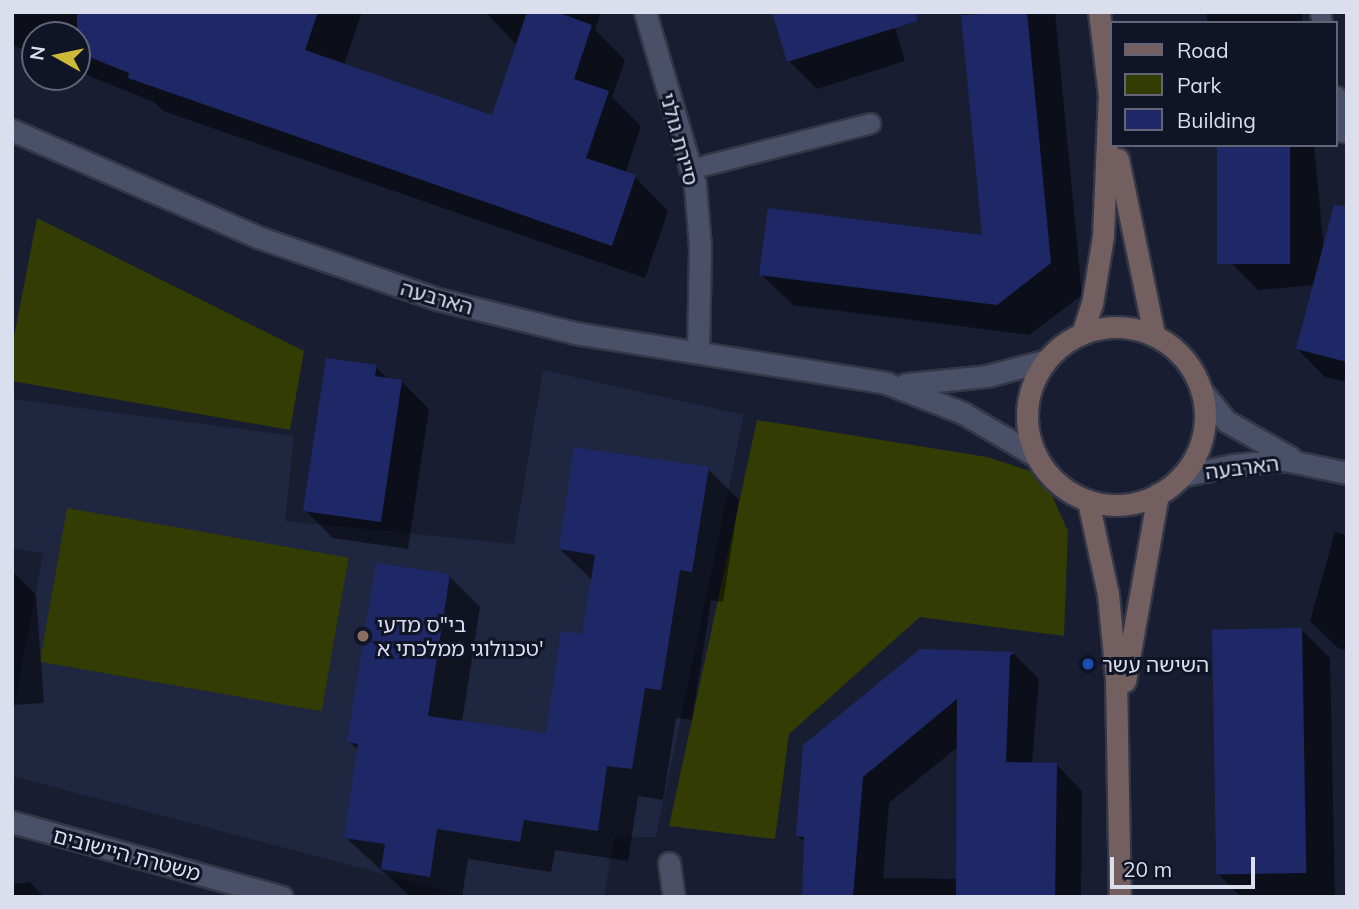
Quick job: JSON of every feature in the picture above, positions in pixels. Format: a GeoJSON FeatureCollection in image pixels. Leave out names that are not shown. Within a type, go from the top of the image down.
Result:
{"type":"FeatureCollection","features":[{"type":"Feature","properties":{"kind":"street","name":"סיירת גולני"},"geometry":{"type":"LineString","coordinates":[[645,12],[690,169],[700,248],[698,352]]}},
{"type":"Feature","properties":{"kind":"street"},"geometry":{"type":"LineString","coordinates":[[1099,12],[1110,100]]}},
{"type":"Feature","properties":{"kind":"street"},"geometry":{"type":"LineString","coordinates":[[1082,334],[1092,304],[1103,236],[1109,91]]}},
{"type":"Feature","properties":{"kind":"street","name":"הארבעה"},"geometry":{"type":"LineString","coordinates":[[12,130],[258,237],[374,279],[575,333],[886,383],[954,408],[1036,456]]}},
{"type":"Feature","properties":{"kind":"street"},"geometry":{"type":"LineString","coordinates":[[1116,147],[1132,245],[1154,335]]}},
{"type":"Feature","properties":{"kind":"street"},"geometry":{"type":"LineString","coordinates":[[1118,328],[1154,335],[1189,366],[1201,390],[1202,436],[1181,477],[1158,494],[1112,506],[1088,501],[1049,476],[1036,456],[1029,432],[1028,407],[1033,382],[1046,360],[1082,334],[1118,328]]}},
{"type":"Feature","properties":{"kind":"street","name":"הארבעה"},"geometry":{"type":"LineString","coordinates":[[886,383],[977,378],[1046,360]]}},
{"type":"Feature","properties":{"kind":"street","name":"הארבעה"},"geometry":{"type":"LineString","coordinates":[[1201,390],[1226,421],[1269,449],[1303,463],[1347,473]]}},
{"type":"Feature","properties":{"kind":"street","name":"הארבעה"},"geometry":{"type":"LineString","coordinates":[[1181,477],[1258,461],[1303,463]]}},
{"type":"Feature","properties":{"kind":"street"},"geometry":{"type":"LineString","coordinates":[[1120,735],[1133,618],[1158,494]]}},
{"type":"Feature","properties":{"kind":"street"},"geometry":{"type":"LineString","coordinates":[[1088,501],[1108,594],[1120,735],[1121,897]]}},
{"type":"Feature","properties":{"kind":"street","name":"משטרת היישובים"},"geometry":{"type":"LineString","coordinates":[[12,822],[282,897]]}},
{"type":"Feature","properties":{"kind":"street"},"geometry":{"type":"LineString","coordinates":[[669,863],[674,897]]}},
{"type":"Feature","properties":{"kind":"lane"},"geometry":{"type":"LineString","coordinates":[[1338,106],[1343,132]]}},
{"type":"Feature","properties":{"kind":"lane"},"geometry":{"type":"LineString","coordinates":[[690,169],[870,123]]}},
{"type":"Feature","properties":{"kind":"shaded area","name":"בי\"ס מדעי טכנולוגי ממלכתי א'"},"geometry":{"type":"Polygon","coordinates":[[[543,370],[744,415],[656,837],[614,837],[604,897],[471,897],[12,776],[12,718],[43,553],[12,548],[12,399],[294,436],[285,521],[514,544],[543,370]]]}},
{"type":"Feature","properties":{"kind":"green space"},"geometry":{"type":"Polygon","coordinates":[[[37,218],[304,351],[290,430],[12,381],[12,347],[37,218]]]}},
{"type":"Feature","properties":{"kind":"green space"},"geometry":{"type":"Polygon","coordinates":[[[757,420],[987,457],[1030,471],[1050,491],[1068,531],[1064,636],[920,617],[789,734],[775,839],[669,826],[757,420]]]}},
{"type":"Feature","properties":{"kind":"green space"},"geometry":{"type":"Polygon","coordinates":[[[67,508],[349,558],[322,711],[40,662],[67,508]]]}},
{"type":"Feature","properties":{"kind":"building"},"geometry":{"type":"Polygon","coordinates":[[[77,12],[318,12],[305,50],[492,115],[527,12],[557,12],[592,25],[574,79],[609,91],[586,158],[636,175],[612,246],[128,78],[129,73],[91,58],[91,21],[77,21],[77,12]]]}},
{"type":"Feature","properties":{"kind":"building"},"geometry":{"type":"Polygon","coordinates":[[[772,12],[916,12],[917,21],[787,62],[772,12]]]}},
{"type":"Feature","properties":{"kind":"building"},"geometry":{"type":"Polygon","coordinates":[[[1027,12],[1051,263],[997,305],[759,275],[768,208],[982,235],[961,15],[1027,12]]]}},
{"type":"Feature","properties":{"kind":"building"},"geometry":{"type":"Polygon","coordinates":[[[1217,147],[1290,147],[1290,264],[1217,264],[1217,147]]]}},
{"type":"Feature","properties":{"kind":"building"},"geometry":{"type":"Polygon","coordinates":[[[1334,205],[1347,206],[1347,362],[1296,349],[1334,205]]]}},
{"type":"Feature","properties":{"kind":"building"},"geometry":{"type":"Polygon","coordinates":[[[326,358],[377,365],[375,376],[402,380],[381,522],[303,511],[326,358]]]}},
{"type":"Feature","properties":{"kind":"building"},"geometry":{"type":"Polygon","coordinates":[[[574,447],[709,467],[692,572],[680,570],[661,690],[645,688],[632,769],[607,766],[598,831],[524,820],[520,842],[437,829],[430,877],[381,869],[385,844],[344,838],[358,744],[347,742],[376,563],[450,574],[428,716],[546,733],[561,631],[582,634],[595,555],[559,549],[574,447]]]}},
{"type":"Feature","properties":{"kind":"building"},"geometry":{"type":"Polygon","coordinates":[[[1302,628],[1306,873],[1216,875],[1212,630],[1302,628]]]}},
{"type":"Feature","properties":{"kind":"building"},"geometry":{"type":"Polygon","coordinates":[[[920,649],[1015,652],[1010,656],[1006,762],[1057,763],[1055,897],[956,897],[957,699],[863,777],[853,897],[802,897],[804,837],[796,836],[803,745],[920,649]]]}},
{"type":"Feature","properties":{"kind":"place","name":"בי\"ס מדעי טכנולוגי ממלכתי א'"},"geometry":{"type":"Point","coordinates":[363,636]}},
{"type":"Feature","properties":{"kind":"place","name":"השישה עשר"},"geometry":{"type":"Point","coordinates":[1088,664]}}]}
